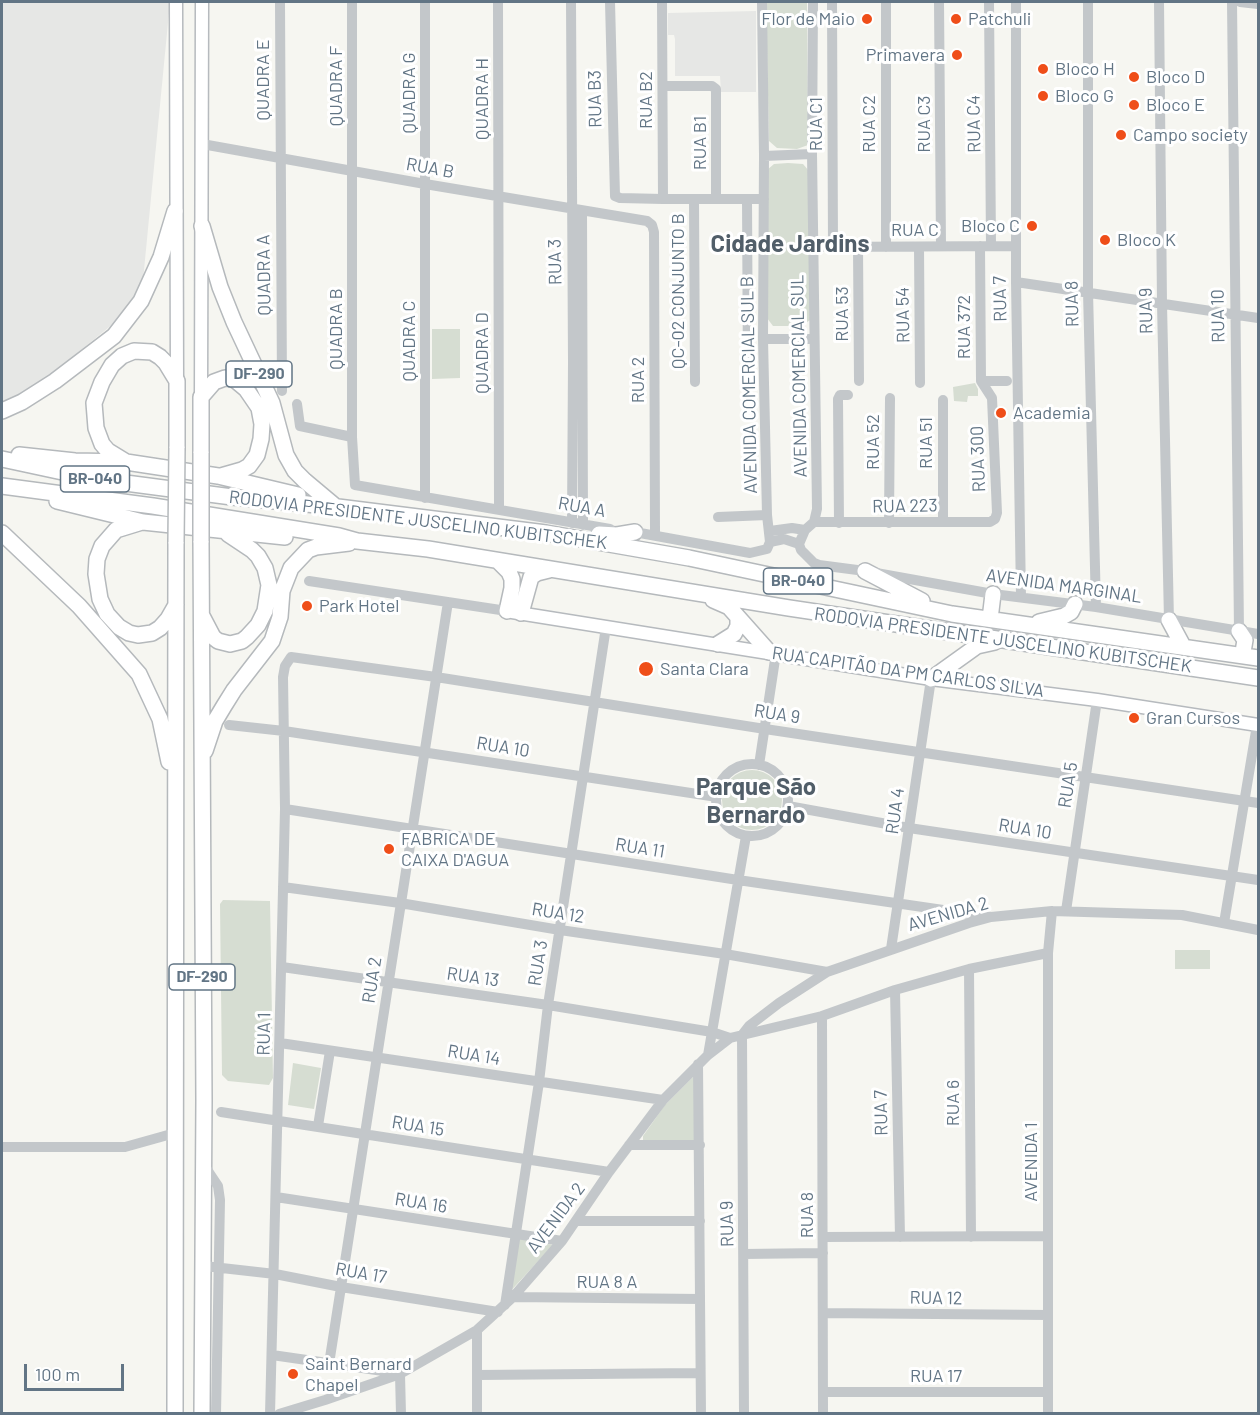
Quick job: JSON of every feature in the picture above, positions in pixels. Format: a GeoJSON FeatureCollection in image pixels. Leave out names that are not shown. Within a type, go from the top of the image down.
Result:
{"type":"FeatureCollection","features":[{"type":"Feature","properties":{"kind":"highway","name":"DF-290"},"geometry":{"type":"LineString","coordinates":[[2,411],[22,402],[55,381],[114,336],[141,301],[161,257],[175,211]]}},
{"type":"Feature","properties":{"kind":"highway","name":"DF-290"},"geometry":{"type":"LineString","coordinates":[[202,226],[220,287],[272,403],[286,455],[295,471],[313,490],[337,507]]}},
{"type":"Feature","properties":{"kind":"highway"},"geometry":{"type":"LineString","coordinates":[[126,462],[108,451],[102,444],[96,428],[94,403],[105,375],[116,360],[122,356],[134,351],[143,351],[152,352],[160,357],[177,381]]}},
{"type":"Feature","properties":{"kind":"highway","name":"DF-290"},"geometry":{"type":"LineString","coordinates":[[202,1413],[211,1266],[204,1165],[202,996],[201,397],[214,382],[230,377],[246,388],[256,402],[261,414],[261,440],[253,461],[242,470],[218,476]]}},
{"type":"Feature","properties":{"kind":"highway","name":"DF-290"},"geometry":{"type":"LineString","coordinates":[[175,1413],[177,381]]}},
{"type":"Feature","properties":{"kind":"highway"},"geometry":{"type":"LineString","coordinates":[[2,452],[75,461],[126,462],[218,476],[337,507]]}},
{"type":"Feature","properties":{"kind":"highway","name":"RODOVIA PRESIDENTE JUSCELINO KUBITSCHEK"},"geometry":{"type":"LineString","coordinates":[[2,459],[95,479],[546,533],[689,558],[952,614],[1239,653],[1258,658]]}},
{"type":"Feature","properties":{"kind":"highway"},"geometry":{"type":"LineString","coordinates":[[6,486],[143,522],[222,531],[356,541]]}},
{"type":"Feature","properties":{"kind":"highway","name":"RODOVIA PRESIDENTE JUSCELINO KUBITSCHEK"},"geometry":{"type":"LineString","coordinates":[[6,486],[153,506],[339,536],[356,541],[428,549],[697,593],[1258,678]]}},
{"type":"Feature","properties":{"kind":"highway"},"geometry":{"type":"LineString","coordinates":[[143,522],[116,530],[102,546],[97,559],[96,574],[100,599],[107,614],[119,627],[129,633],[138,634],[152,633],[160,628],[177,602]]}},
{"type":"Feature","properties":{"kind":"highway"},"geometry":{"type":"LineString","coordinates":[[200,611],[213,637],[230,644],[247,638],[258,625],[265,611],[269,585],[268,575],[262,561],[246,544],[222,531]]}},
{"type":"Feature","properties":{"kind":"highway"},"geometry":{"type":"LineString","coordinates":[[546,533],[617,535],[635,532]]}},
{"type":"Feature","properties":{"kind":"highway"},"geometry":{"type":"LineString","coordinates":[[2,533],[79,606],[139,674],[160,719],[176,799]]}},
{"type":"Feature","properties":{"kind":"highway","name":"DF-290"},"geometry":{"type":"LineString","coordinates":[[201,762],[215,721],[234,690],[272,641],[280,617],[282,591],[291,568],[301,555],[316,547],[356,541]]}},
{"type":"Feature","properties":{"kind":"highway"},"geometry":{"type":"LineString","coordinates":[[498,561],[509,572],[512,579],[514,612]]}},
{"type":"Feature","properties":{"kind":"highway"},"geometry":{"type":"LineString","coordinates":[[514,612],[531,577],[550,570]]}},
{"type":"Feature","properties":{"kind":"highway"},"geometry":{"type":"LineString","coordinates":[[865,571],[915,598],[952,614]]}},
{"type":"Feature","properties":{"kind":"highway"},"geometry":{"type":"LineString","coordinates":[[697,593],[725,605],[773,652]]}},
{"type":"Feature","properties":{"kind":"highway"},"geometry":{"type":"LineString","coordinates":[[990,619],[993,594]]}},
{"type":"Feature","properties":{"kind":"highway"},"geometry":{"type":"LineString","coordinates":[[1021,624],[1050,621],[1064,616],[1071,612],[1075,604]]}},
{"type":"Feature","properties":{"kind":"highway"},"geometry":{"type":"LineString","coordinates":[[718,644],[734,634],[738,626],[738,618]]}},
{"type":"Feature","properties":{"kind":"highway"},"geometry":{"type":"LineString","coordinates":[[1169,620],[1183,646]]}},
{"type":"Feature","properties":{"kind":"highway"},"geometry":{"type":"LineString","coordinates":[[1239,631],[1245,640],[1239,653]]}},
{"type":"Feature","properties":{"kind":"highway"},"geometry":{"type":"LineString","coordinates":[[931,678],[977,646],[990,642],[1015,642]]}},
{"type":"Feature","properties":{"kind":"highway"},"geometry":{"type":"LineString","coordinates":[[1239,653],[1258,648]]}},
{"type":"Feature","properties":{"kind":"highway"},"geometry":{"type":"LineString","coordinates":[[177,1000],[181,982],[180,931],[186,926],[195,929],[197,935],[198,983],[202,996]]}},
{"type":"Feature","properties":{"kind":"main road","name":"DF-290"},"geometry":{"type":"LineString","coordinates":[[177,2],[175,211],[177,381]]}},
{"type":"Feature","properties":{"kind":"main road","name":"DF-290"},"geometry":{"type":"LineString","coordinates":[[201,397],[202,2]]}},
{"type":"Feature","properties":{"kind":"main road","name":"RUA CAPITÃO DA PM CARLOS SILVA"},"geometry":{"type":"LineString","coordinates":[[514,612],[931,678],[1097,699],[1258,725]]}},
{"type":"Feature","properties":{"kind":"street","name":"QUADRA E"},"geometry":{"type":"LineString","coordinates":[[280,2],[280,159]]}},
{"type":"Feature","properties":{"kind":"street","name":"QUADRA F"},"geometry":{"type":"LineString","coordinates":[[352,2],[352,171]]}},
{"type":"Feature","properties":{"kind":"street","name":"QUADRA G"},"geometry":{"type":"LineString","coordinates":[[425,184],[426,2]]}},
{"type":"Feature","properties":{"kind":"street","name":"QUADRA H"},"geometry":{"type":"LineString","coordinates":[[498,2],[499,196]]}},
{"type":"Feature","properties":{"kind":"street","name":"RUA 3"},"geometry":{"type":"LineString","coordinates":[[571,2],[577,210],[578,524]]}},
{"type":"Feature","properties":{"kind":"street","name":"RUA B3"},"geometry":{"type":"LineString","coordinates":[[609,2],[615,196],[663,199]]}},
{"type":"Feature","properties":{"kind":"street","name":"RUA B2"},"geometry":{"type":"LineString","coordinates":[[662,2],[663,199]]}},
{"type":"Feature","properties":{"kind":"street","name":"AVENIDA COMERCIAL SUL B"},"geometry":{"type":"LineString","coordinates":[[762,2],[763,339],[767,516]]}},
{"type":"Feature","properties":{"kind":"street","name":"AVENIDA COMERCIAL SUL"},"geometry":{"type":"LineString","coordinates":[[799,543],[817,509],[812,154],[813,2]]}},
{"type":"Feature","properties":{"kind":"street","name":"RUA C1"},"geometry":{"type":"LineString","coordinates":[[832,2],[833,247]]}},
{"type":"Feature","properties":{"kind":"street","name":"RUA C2"},"geometry":{"type":"LineString","coordinates":[[886,2],[886,247]]}},
{"type":"Feature","properties":{"kind":"street","name":"RUA C3"},"geometry":{"type":"LineString","coordinates":[[939,2],[941,246]]}},
{"type":"Feature","properties":{"kind":"street","name":"RUA C4"},"geometry":{"type":"LineString","coordinates":[[986,246],[989,2]]}},
{"type":"Feature","properties":{"kind":"street","name":"RUA 7"},"geometry":{"type":"LineString","coordinates":[[1016,2],[1016,282],[1021,597]]}},
{"type":"Feature","properties":{"kind":"street","name":"RUA 8"},"geometry":{"type":"LineString","coordinates":[[1088,2],[1088,292],[1096,607]]}},
{"type":"Feature","properties":{"kind":"street","name":"RUA 9"},"geometry":{"type":"LineString","coordinates":[[1159,2],[1162,304],[1169,620]]}},
{"type":"Feature","properties":{"kind":"street","name":"RUA 10"},"geometry":{"type":"LineString","coordinates":[[1232,2],[1239,631]]}},
{"type":"Feature","properties":{"kind":"street"},"geometry":{"type":"LineString","coordinates":[[1240,2],[1258,4]]}},
{"type":"Feature","properties":{"kind":"street","name":"RUA B1"},"geometry":{"type":"LineString","coordinates":[[663,86],[715,87],[717,91],[716,199]]}},
{"type":"Feature","properties":{"kind":"street","name":"RUA B"},"geometry":{"type":"LineString","coordinates":[[202,144],[647,222],[652,225]]}},
{"type":"Feature","properties":{"kind":"street"},"geometry":{"type":"LineString","coordinates":[[764,156],[812,154]]}},
{"type":"Feature","properties":{"kind":"street","name":"QUADRA A"},"geometry":{"type":"LineString","coordinates":[[280,159],[282,391]]}},
{"type":"Feature","properties":{"kind":"street","name":"QUADRA B"},"geometry":{"type":"LineString","coordinates":[[352,171],[352,437],[353,473],[357,487]]}},
{"type":"Feature","properties":{"kind":"street","name":"QUADRA C"},"geometry":{"type":"LineString","coordinates":[[425,184],[425,498]]}},
{"type":"Feature","properties":{"kind":"street","name":"QUADRA D"},"geometry":{"type":"LineString","coordinates":[[499,196],[499,509]]}},
{"type":"Feature","properties":{"kind":"street"},"geometry":{"type":"LineString","coordinates":[[663,199],[764,199]]}},
{"type":"Feature","properties":{"kind":"street","name":"QC-02 CONJUNTO B"},"geometry":{"type":"LineString","coordinates":[[694,199],[695,382]]}},
{"type":"Feature","properties":{"kind":"street"},"geometry":{"type":"LineString","coordinates":[[747,199],[748,384]]}},
{"type":"Feature","properties":{"kind":"street","name":"RUA 2"},"geometry":{"type":"LineString","coordinates":[[652,225],[654,244],[655,535]]}},
{"type":"Feature","properties":{"kind":"street","name":"RUA 372"},"geometry":{"type":"LineString","coordinates":[[986,246],[981,381],[1006,381]]}},
{"type":"Feature","properties":{"kind":"street","name":"RUA C"},"geometry":{"type":"LineString","coordinates":[[814,247],[1016,246]]}},
{"type":"Feature","properties":{"kind":"street","name":"RUA 53"},"geometry":{"type":"LineString","coordinates":[[858,247],[859,381]]}},
{"type":"Feature","properties":{"kind":"street","name":"RUA 54"},"geometry":{"type":"LineString","coordinates":[[919,247],[920,382]]}},
{"type":"Feature","properties":{"kind":"street"},"geometry":{"type":"LineString","coordinates":[[1016,282],[1258,318]]}},
{"type":"Feature","properties":{"kind":"street"},"geometry":{"type":"LineString","coordinates":[[763,339],[814,339]]}},
{"type":"Feature","properties":{"kind":"street","name":"RUA 300"},"geometry":{"type":"LineString","coordinates":[[981,381],[992,398],[997,513],[995,519]]}},
{"type":"Feature","properties":{"kind":"street"},"geometry":{"type":"LineString","coordinates":[[839,523],[838,399],[840,395],[848,395]]}},
{"type":"Feature","properties":{"kind":"street","name":"RUA 52"},"geometry":{"type":"LineString","coordinates":[[889,523],[890,398]]}},
{"type":"Feature","properties":{"kind":"street","name":"RUA 51"},"geometry":{"type":"LineString","coordinates":[[943,400],[943,522]]}},
{"type":"Feature","properties":{"kind":"street"},"geometry":{"type":"LineString","coordinates":[[297,404],[300,426],[352,437]]}},
{"type":"Feature","properties":{"kind":"street","name":"RUA A"},"geometry":{"type":"LineString","coordinates":[[357,487],[655,535],[750,554],[766,549],[770,542]]}},
{"type":"Feature","properties":{"kind":"street"},"geometry":{"type":"LineString","coordinates":[[717,517],[767,516],[770,542],[784,539],[799,543]]}},
{"type":"Feature","properties":{"kind":"street","name":"RUA 223"},"geometry":{"type":"LineString","coordinates":[[770,531],[839,523],[990,522],[995,519]]}},
{"type":"Feature","properties":{"kind":"street","name":"AVENIDA MARGINAL"},"geometry":{"type":"LineString","coordinates":[[799,543],[804,553],[814,563],[993,594],[1096,607],[1258,634]]}},
{"type":"Feature","properties":{"kind":"street","name":"RUA CAPITÃO DA PM CARLOS SILVA"},"geometry":{"type":"LineString","coordinates":[[309,581],[514,612]]}},
{"type":"Feature","properties":{"kind":"street","name":"RUA 2"},"geometry":{"type":"LineString","coordinates":[[329,1364],[448,602]]}},
{"type":"Feature","properties":{"kind":"street","name":"RUA 3"},"geometry":{"type":"LineString","coordinates":[[505,1305],[606,627]]}},
{"type":"Feature","properties":{"kind":"street"},"geometry":{"type":"LineString","coordinates":[[759,765],[773,652]]}},
{"type":"Feature","properties":{"kind":"street","name":"RUA 9"},"geometry":{"type":"LineString","coordinates":[[291,657],[436,677],[1258,803]]}},
{"type":"Feature","properties":{"kind":"street","name":"RUA 1"},"geometry":{"type":"LineString","coordinates":[[270,1413],[285,809],[283,671],[291,657]]}},
{"type":"Feature","properties":{"kind":"street","name":"RUA 4"},"geometry":{"type":"LineString","coordinates":[[891,949],[931,678]]}},
{"type":"Feature","properties":{"kind":"street","name":"RUA 5"},"geometry":{"type":"LineString","coordinates":[[1066,911],[1097,699]]}},
{"type":"Feature","properties":{"kind":"street","name":"RUA 10"},"geometry":{"type":"LineString","coordinates":[[229,725],[284,731],[717,797]]}},
{"type":"Feature","properties":{"kind":"street"},"geometry":{"type":"LineString","coordinates":[[1224,923],[1258,725]]}},
{"type":"Feature","properties":{"kind":"street"},"geometry":{"type":"LineString","coordinates":[[759,765],[769,768],[778,775],[788,795],[788,806],[778,826],[758,836],[746,836],[736,832],[721,818],[717,808],[717,797],[726,776],[736,768],[759,765]]}},
{"type":"Feature","properties":{"kind":"street","name":"RUA 10"},"geometry":{"type":"LineString","coordinates":[[788,806],[909,828],[1258,880]]}},
{"type":"Feature","properties":{"kind":"street","name":"RUA 11"},"geometry":{"type":"LineString","coordinates":[[285,809],[991,917]]}},
{"type":"Feature","properties":{"kind":"street"},"geometry":{"type":"LineString","coordinates":[[708,1055],[746,836]]}},
{"type":"Feature","properties":{"kind":"street","name":"RUA 12"},"geometry":{"type":"LineString","coordinates":[[283,887],[400,903],[827,972]]}},
{"type":"Feature","properties":{"kind":"street","name":"AVENIDA 2"},"geometry":{"type":"LineString","coordinates":[[742,1035],[749,1026],[771,1009],[827,972],[991,917],[1052,911],[1182,915],[1258,930]]}},
{"type":"Feature","properties":{"kind":"street","name":"AVENIDA 1"},"geometry":{"type":"LineString","coordinates":[[1048,1413],[1048,953],[1052,911]]}},
{"type":"Feature","properties":{"kind":"street","name":"AVENIDA 2"},"geometry":{"type":"LineString","coordinates":[[279,1413],[400,1374],[477,1330],[505,1305],[562,1241],[609,1172],[663,1100],[698,1064],[730,1038],[822,1016],[895,990],[969,969],[1048,953]]}},
{"type":"Feature","properties":{"kind":"street","name":"RUA 13"},"geometry":{"type":"LineString","coordinates":[[282,967],[548,1005],[712,1032],[730,1038]]}},
{"type":"Feature","properties":{"kind":"street","name":"RUA 6"},"geometry":{"type":"LineString","coordinates":[[969,969],[971,1237]]}},
{"type":"Feature","properties":{"kind":"street","name":"RUA 7"},"geometry":{"type":"LineString","coordinates":[[895,990],[900,1237]]}},
{"type":"Feature","properties":{"kind":"street","name":"RUA 8"},"geometry":{"type":"LineString","coordinates":[[822,1016],[823,1413]]}},
{"type":"Feature","properties":{"kind":"street","name":"RUA 9"},"geometry":{"type":"LineString","coordinates":[[742,1035],[744,1413]]}},
{"type":"Feature","properties":{"kind":"street","name":"RUA 14"},"geometry":{"type":"LineString","coordinates":[[280,1043],[663,1100]]}},
{"type":"Feature","properties":{"kind":"street"},"geometry":{"type":"LineString","coordinates":[[318,1126],[330,1051]]}},
{"type":"Feature","properties":{"kind":"street"},"geometry":{"type":"LineString","coordinates":[[698,1064],[701,1413]]}},
{"type":"Feature","properties":{"kind":"street"},"geometry":{"type":"LineString","coordinates":[[204,1100],[221,1112],[204,1125]]}},
{"type":"Feature","properties":{"kind":"street","name":"RUA 15"},"geometry":{"type":"LineString","coordinates":[[221,1112],[609,1172]]}},
{"type":"Feature","properties":{"kind":"street"},"geometry":{"type":"LineString","coordinates":[[2,1147],[125,1147],[176,1134]]}},
{"type":"Feature","properties":{"kind":"street"},"geometry":{"type":"LineString","coordinates":[[629,1146],[700,1145]]}},
{"type":"Feature","properties":{"kind":"street","name":"RUA 16"},"geometry":{"type":"LineString","coordinates":[[276,1197],[562,1241]]}},
{"type":"Feature","properties":{"kind":"street"},"geometry":{"type":"LineString","coordinates":[[577,1221],[700,1221]]}},
{"type":"Feature","properties":{"kind":"street"},"geometry":{"type":"LineString","coordinates":[[823,1237],[1047,1236]]}},
{"type":"Feature","properties":{"kind":"street"},"geometry":{"type":"LineString","coordinates":[[744,1254],[823,1253]]}},
{"type":"Feature","properties":{"kind":"street"},"geometry":{"type":"LineString","coordinates":[[211,1266],[216,1413]]}},
{"type":"Feature","properties":{"kind":"street","name":"RUA 17"},"geometry":{"type":"LineString","coordinates":[[211,1266],[274,1274],[341,1287],[505,1305]]}},
{"type":"Feature","properties":{"kind":"street","name":"RUA 8 A"},"geometry":{"type":"LineString","coordinates":[[505,1305],[700,1299]]}},
{"type":"Feature","properties":{"kind":"street","name":"RUA 12"},"geometry":{"type":"LineString","coordinates":[[823,1313],[1048,1316]]}},
{"type":"Feature","properties":{"kind":"street"},"geometry":{"type":"LineString","coordinates":[[477,1330],[477,1413]]}},
{"type":"Feature","properties":{"kind":"street"},"geometry":{"type":"LineString","coordinates":[[272,1355],[400,1374],[401,1413]]}},
{"type":"Feature","properties":{"kind":"street"},"geometry":{"type":"LineString","coordinates":[[477,1375],[700,1373]]}},
{"type":"Feature","properties":{"kind":"street","name":"RUA 17"},"geometry":{"type":"LineString","coordinates":[[823,1392],[1048,1392]]}},
{"type":"Feature","properties":{"kind":"street"},"geometry":{"type":"LineString","coordinates":[[325,1400],[325,1413]]}},
{"type":"Feature","properties":{"kind":"shaded area"},"geometry":{"type":"Polygon","coordinates":[[[2,2],[170,2],[141,301],[10,408],[2,406],[2,2]]]}},
{"type":"Feature","properties":{"kind":"shaded area"},"geometry":{"type":"Polygon","coordinates":[[[766,2],[807,2],[808,145],[797,149],[777,148],[769,141],[766,2]]]}},
{"type":"Feature","properties":{"kind":"shaded area"},"geometry":{"type":"Polygon","coordinates":[[[756,11],[756,92],[721,92],[720,76],[675,76],[675,39],[674,35],[668,35],[668,13],[756,11]]]}},
{"type":"Feature","properties":{"kind":"shaded area"},"geometry":{"type":"Polygon","coordinates":[[[774,164],[803,164],[809,171],[810,320],[802,326],[773,326],[767,318],[767,170],[774,164]]]}},
{"type":"Feature","properties":{"kind":"shaded area"},"geometry":{"type":"Polygon","coordinates":[[[432,329],[460,329],[460,378],[432,379],[432,329]]]}},
{"type":"Feature","properties":{"kind":"shaded area"},"geometry":{"type":"Polygon","coordinates":[[[975,383],[978,396],[968,396],[967,402],[954,401],[953,387],[975,383]]]}},
{"type":"Feature","properties":{"kind":"shaded area"},"geometry":{"type":"Polygon","coordinates":[[[746,770],[758,770],[774,778],[780,788],[782,800],[780,812],[774,822],[758,830],[746,830],[730,822],[722,806],[722,794],[730,778],[746,770]]]}},
{"type":"Feature","properties":{"kind":"shaded area"},"geometry":{"type":"Polygon","coordinates":[[[223,900],[270,901],[273,1078],[269,1085],[228,1081],[222,1075],[220,904],[223,900]]]}},
{"type":"Feature","properties":{"kind":"shaded area"},"geometry":{"type":"Polygon","coordinates":[[[1175,950],[1210,950],[1210,969],[1175,969],[1175,950]]]}},
{"type":"Feature","properties":{"kind":"shaded area"},"geometry":{"type":"Polygon","coordinates":[[[293,1063],[321,1068],[314,1109],[288,1105],[293,1063]]]}},
{"type":"Feature","properties":{"kind":"shaded area"},"geometry":{"type":"Polygon","coordinates":[[[694,1076],[695,1140],[643,1141],[643,1136],[665,1105],[694,1076]]]}},
{"type":"Feature","properties":{"kind":"shaded area"},"geometry":{"type":"Polygon","coordinates":[[[516,1238],[553,1245],[507,1295],[516,1238]]]}},
{"type":"Feature","properties":{"kind":"place","name":"Flor de Maio"},"geometry":{"type":"Point","coordinates":[867,19]}},
{"type":"Feature","properties":{"kind":"place","name":"Patchuli"},"geometry":{"type":"Point","coordinates":[956,19]}},
{"type":"Feature","properties":{"kind":"place","name":"Primavera"},"geometry":{"type":"Point","coordinates":[957,55]}},
{"type":"Feature","properties":{"kind":"place","name":"Bloco H"},"geometry":{"type":"Point","coordinates":[1043,69]}},
{"type":"Feature","properties":{"kind":"place","name":"Bloco D"},"geometry":{"type":"Point","coordinates":[1134,77]}},
{"type":"Feature","properties":{"kind":"place","name":"Bloco G"},"geometry":{"type":"Point","coordinates":[1043,96]}},
{"type":"Feature","properties":{"kind":"place","name":"Bloco E"},"geometry":{"type":"Point","coordinates":[1134,105]}},
{"type":"Feature","properties":{"kind":"place","name":"Campo society"},"geometry":{"type":"Point","coordinates":[1121,135]}},
{"type":"Feature","properties":{"kind":"place","name":"Bloco C"},"geometry":{"type":"Point","coordinates":[1032,226]}},
{"type":"Feature","properties":{"kind":"place","name":"Bloco K"},"geometry":{"type":"Point","coordinates":[1105,240]}},
{"type":"Feature","properties":{"kind":"place","name":"Academia"},"geometry":{"type":"Point","coordinates":[1001,413]}},
{"type":"Feature","properties":{"kind":"place","name":"Park Hotel"},"geometry":{"type":"Point","coordinates":[307,606]}},
{"type":"Feature","properties":{"kind":"place","name":"Santa Clara"},"geometry":{"type":"Point","coordinates":[646,669]}},
{"type":"Feature","properties":{"kind":"place","name":"Gran Cursos"},"geometry":{"type":"Point","coordinates":[1134,718]}},
{"type":"Feature","properties":{"kind":"place","name":"FABRICA DE CAIXA D'AGUA"},"geometry":{"type":"Point","coordinates":[389,849]}},
{"type":"Feature","properties":{"kind":"place","name":"Saint Bernard Chapel"},"geometry":{"type":"Point","coordinates":[293,1374]}},
{"type":"Feature","properties":{"kind":"district","name":"Cidade Jardins"},"geometry":{"type":"Point","coordinates":[790,244]}},
{"type":"Feature","properties":{"kind":"district","name":"Parque São Bernardo"},"geometry":{"type":"Point","coordinates":[756,801]}}]}
